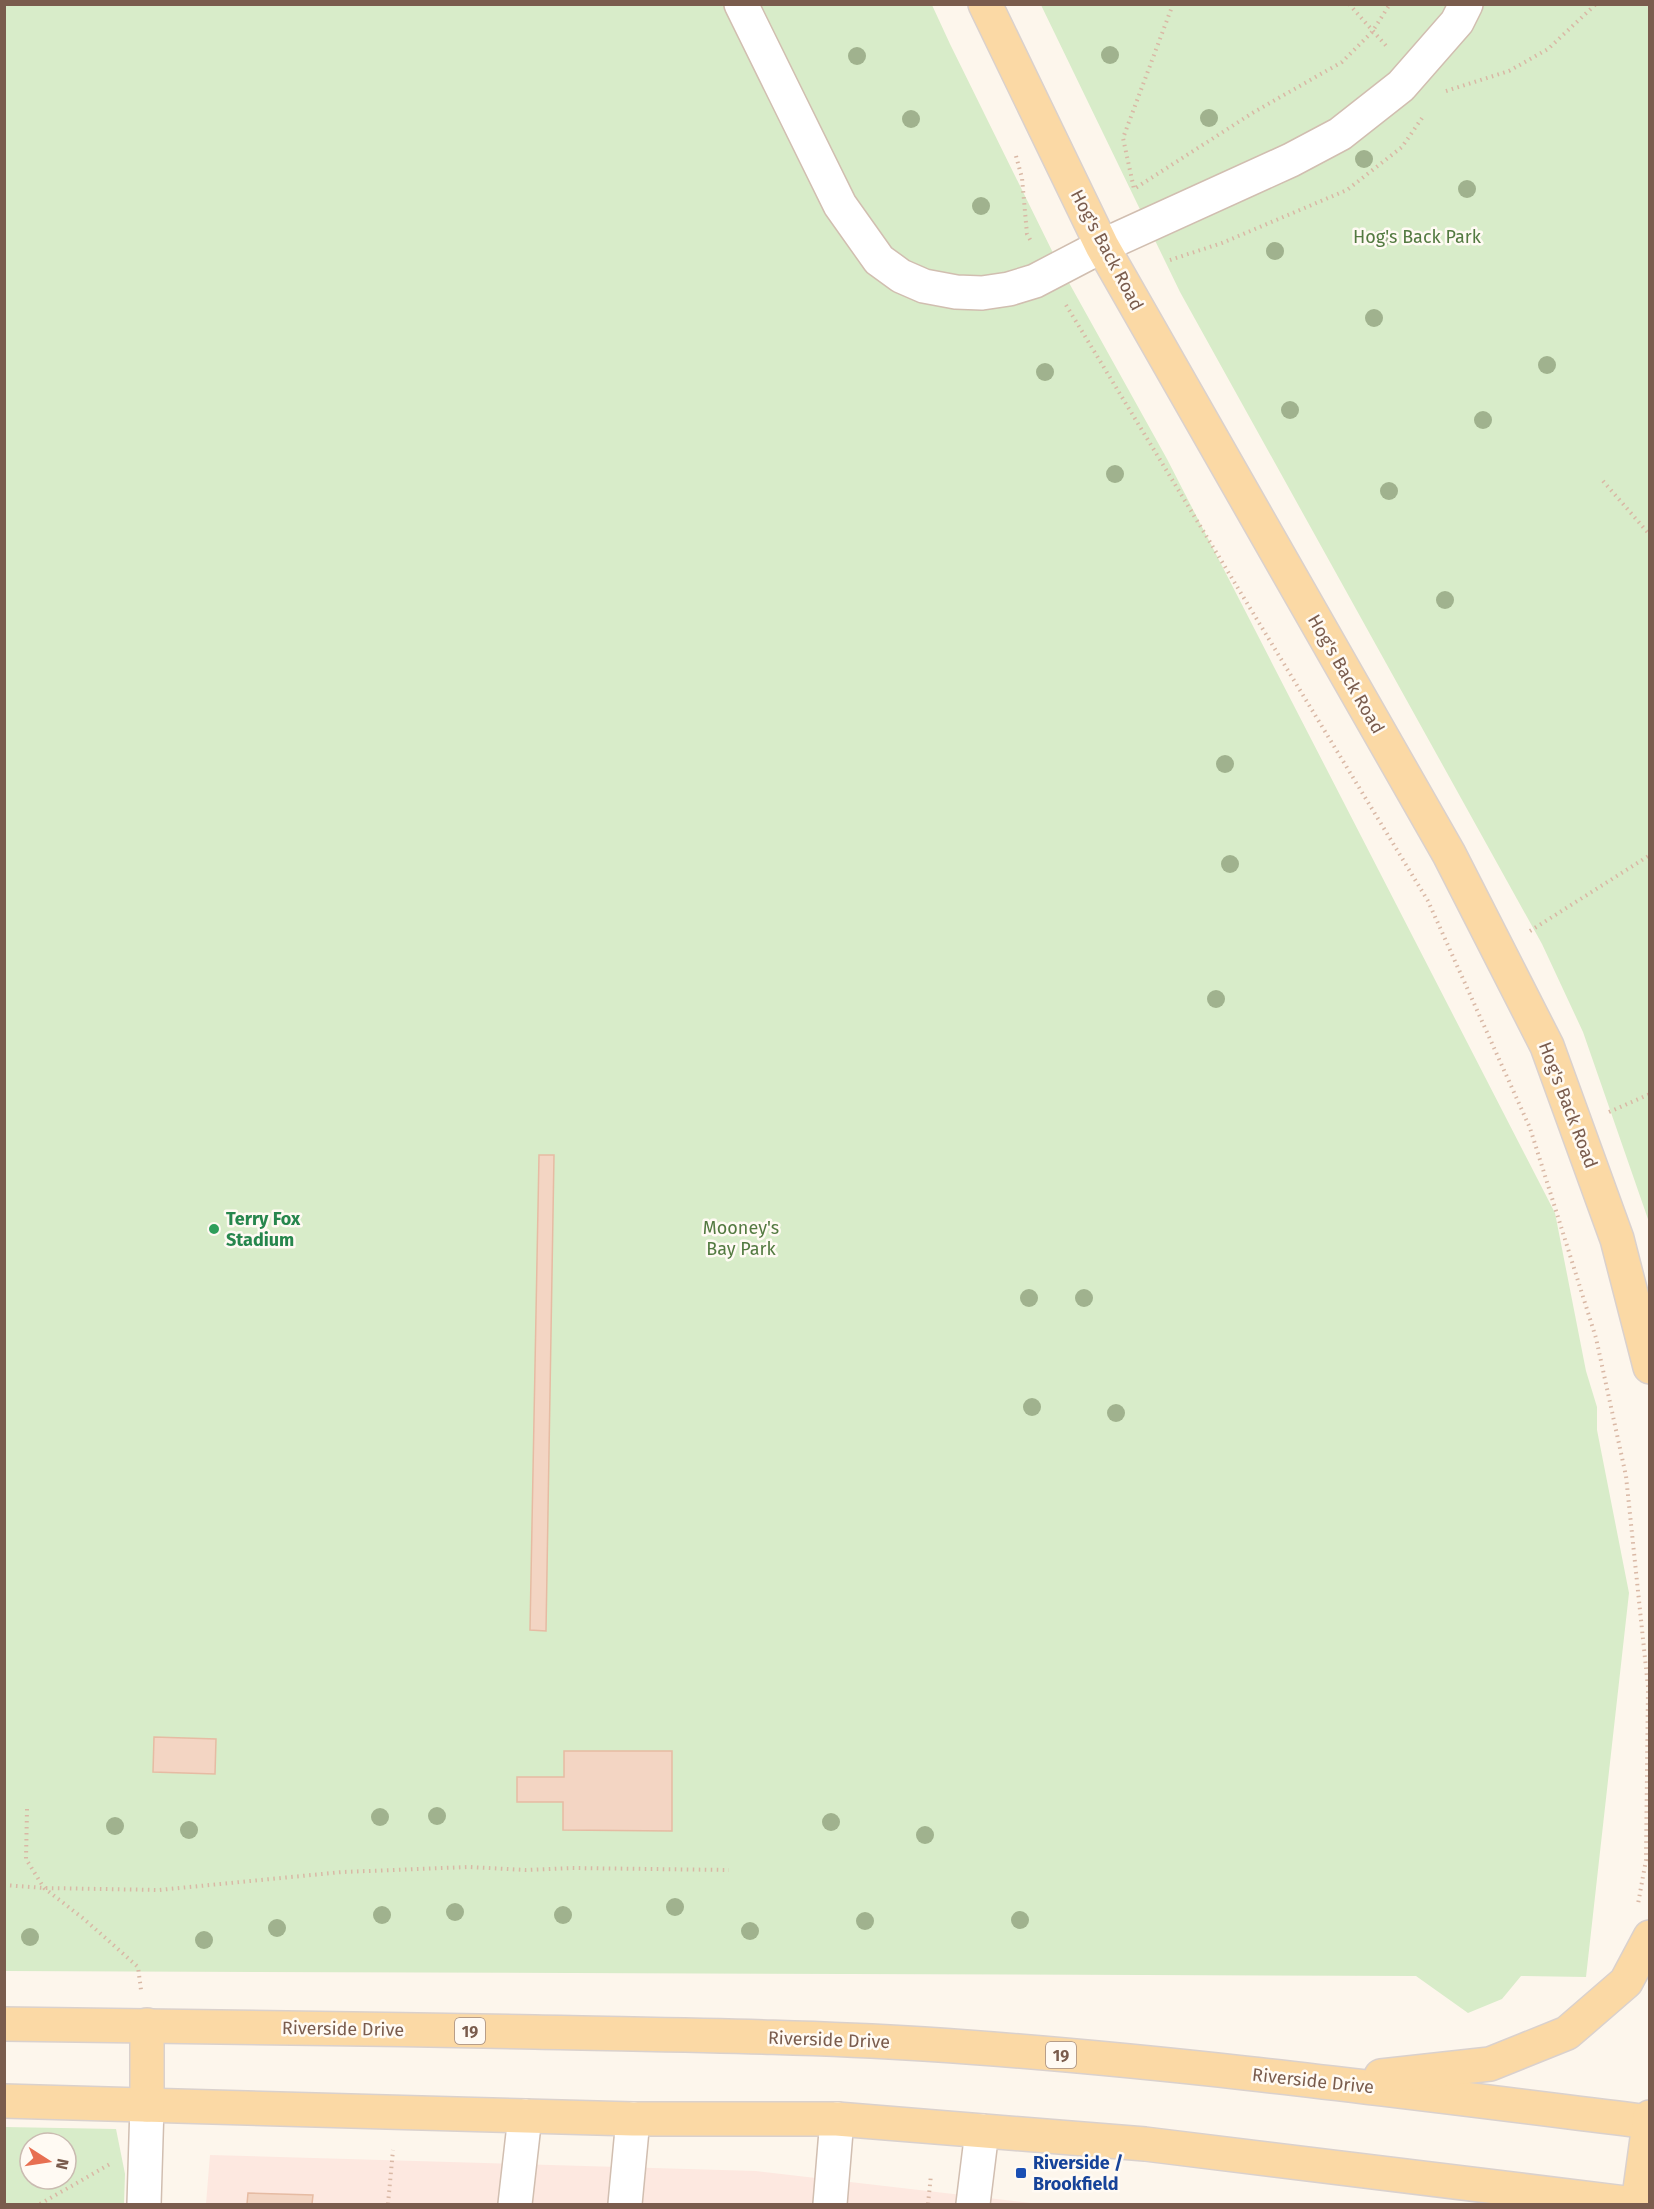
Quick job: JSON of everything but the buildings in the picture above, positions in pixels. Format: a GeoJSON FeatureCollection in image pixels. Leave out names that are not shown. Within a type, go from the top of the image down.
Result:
{"type":"FeatureCollection","features":[{"type":"Feature","properties":{"kind":"main road","name":"Hog's Back Road"},"geometry":{"type":"LineString","coordinates":[[985,4],[1102,246],[1449,854],[1547,1046],[1617,1239],[1650,1367]]}},
{"type":"Feature","properties":{"kind":"main road"},"geometry":{"type":"LineString","coordinates":[[1328,2082],[1490,2064],[1567,2033],[1626,1982],[1650,1937]]}},
{"type":"Feature","properties":{"kind":"main road","name":"Riverside Drive"},"geometry":{"type":"LineString","coordinates":[[4,2024],[828,2039],[1033,2052],[1328,2082],[1649,2122]]}},
{"type":"Feature","properties":{"kind":"main road"},"geometry":{"type":"LineString","coordinates":[[147,2025],[147,2105]]}},
{"type":"Feature","properties":{"kind":"main road"},"geometry":{"type":"LineString","coordinates":[[4,2101],[633,2119],[837,2119],[1145,2144],[1636,2205],[1650,2117]]}},
{"type":"Feature","properties":{"kind":"main road"},"geometry":{"type":"LineString","coordinates":[[1425,2179],[1465,2205]]}},
{"type":"Feature","properties":{"kind":"lane"},"geometry":{"type":"LineString","coordinates":[[741,4],[840,205],[879,260],[901,276],[916,283],[956,292],[982,293],[1009,289],[1035,281],[1102,246],[1291,160],[1340,134],[1401,86],[1457,22],[1466,4]]}},
{"type":"Feature","properties":{"kind":"lane"},"geometry":{"type":"LineString","coordinates":[[144,2205],[144,2144],[147,2105]]}},
{"type":"Feature","properties":{"kind":"lane"},"geometry":{"type":"LineString","coordinates":[[515,2205],[525,2116]]}},
{"type":"Feature","properties":{"kind":"lane"},"geometry":{"type":"LineString","coordinates":[[625,2205],[633,2119]]}},
{"type":"Feature","properties":{"kind":"lane"},"geometry":{"type":"LineString","coordinates":[[830,2205],[837,2119]]}},
{"type":"Feature","properties":{"kind":"lane"},"geometry":{"type":"LineString","coordinates":[[973,2205],[982,2131]]}},
{"type":"Feature","properties":{"kind":"path"},"geometry":{"type":"LineString","coordinates":[[1173,4],[1123,138],[1134,189],[1254,112],[1342,62],[1372,32],[1390,4]]}},
{"type":"Feature","properties":{"kind":"path"},"geometry":{"type":"LineString","coordinates":[[1349,4],[1372,32],[1393,52]]}},
{"type":"Feature","properties":{"kind":"path"},"geometry":{"type":"LineString","coordinates":[[1014,149],[1022,178],[1027,234],[1048,274],[1428,901],[1530,1128],[1596,1338],[1626,1476],[1648,1687],[1646,1860],[1637,1905]]}},
{"type":"Feature","properties":{"kind":"path"},"geometry":{"type":"LineString","coordinates":[[1603,481],[1650,535]]}},
{"type":"Feature","properties":{"kind":"path"},"geometry":{"type":"LineString","coordinates":[[1527,933],[1650,855]]}},
{"type":"Feature","properties":{"kind":"path"},"geometry":{"type":"LineString","coordinates":[[1608,1112],[1650,1094]]}},
{"type":"Feature","properties":{"kind":"path"},"geometry":{"type":"LineString","coordinates":[[27,1809],[26,1859],[44,1888],[84,1919],[138,1967],[147,2025]]}},
{"type":"Feature","properties":{"kind":"path"},"geometry":{"type":"LineString","coordinates":[[4,1886],[159,1890],[342,1872],[469,1867],[526,1870],[572,1868],[729,1870]]}},
{"type":"Feature","properties":{"kind":"path"},"geometry":{"type":"LineString","coordinates":[[40,2205],[144,2144]]}},
{"type":"Feature","properties":{"kind":"path"},"geometry":{"type":"LineString","coordinates":[[388,2205],[393,2150]]}},
{"type":"Feature","properties":{"kind":"path"},"geometry":{"type":"LineString","coordinates":[[928,2205],[931,2175]]}},
{"type":"Feature","properties":{"kind":"shaded area"},"geometry":{"type":"Polygon","coordinates":[[[210,2155],[756,2171],[1040,2204],[206,2204],[210,2155]]]}},
{"type":"Feature","properties":{"kind":"green space","name":"Mooney's Bay Park"},"geometry":{"type":"Polygon","coordinates":[[[5,5],[932,5],[1058,263],[1167,459],[1555,1213],[1586,1371],[1597,1407],[1597,1430],[1629,1593],[1586,1977],[1521,1976],[1502,1999],[1468,2013],[1416,1976],[5,1971],[5,5]]]}},
{"type":"Feature","properties":{"kind":"green space","name":"Hog's Back Park"},"geometry":{"type":"Polygon","coordinates":[[[1041,5],[1649,5],[1649,1222],[1583,1032],[1542,944],[1180,292],[1041,5]]]}},
{"type":"Feature","properties":{"kind":"green space"},"geometry":{"type":"Polygon","coordinates":[[[5,2127],[116,2129],[125,2174],[124,2204],[5,2204],[5,2127]]]}},
{"type":"Feature","properties":{"kind":"place","name":"Terry Fox Stadium"},"geometry":{"type":"Point","coordinates":[214,1229]}},
{"type":"Feature","properties":{"kind":"place","name":"Riverside / Brookfield"},"geometry":{"type":"Point","coordinates":[1021,2173]}}]}
